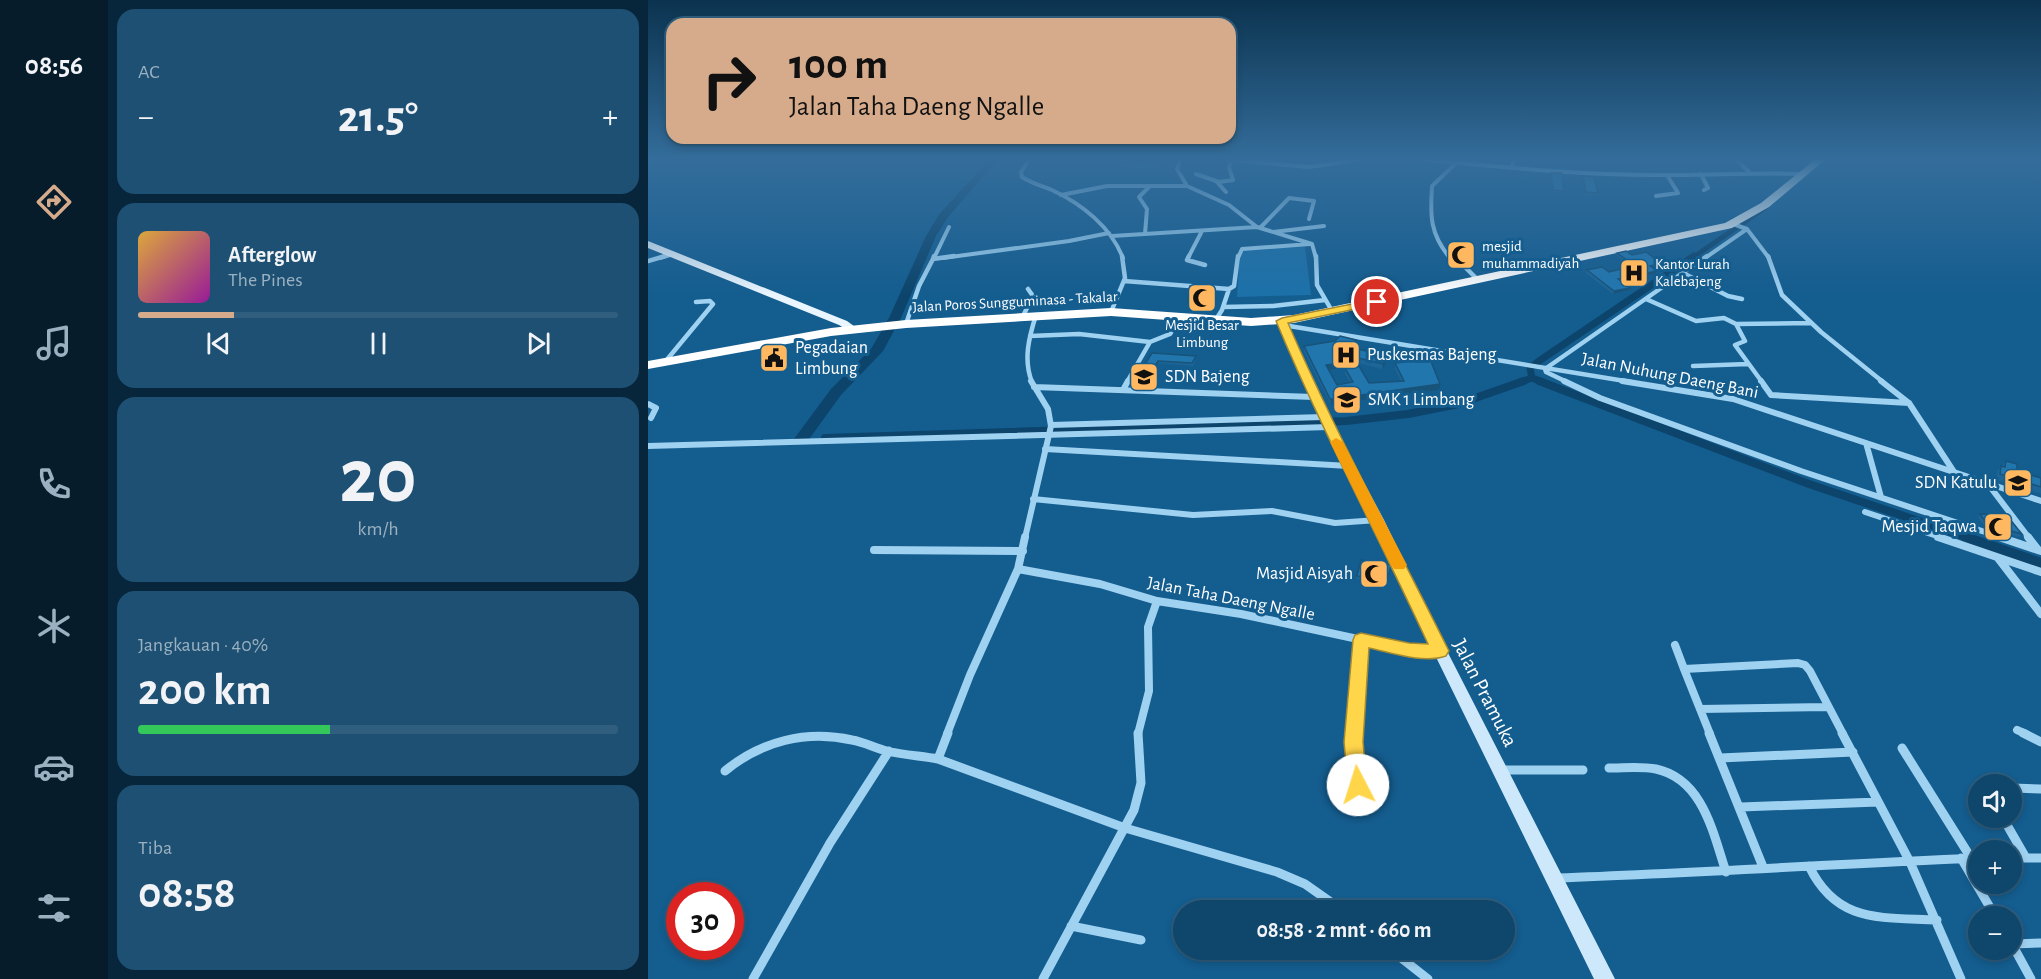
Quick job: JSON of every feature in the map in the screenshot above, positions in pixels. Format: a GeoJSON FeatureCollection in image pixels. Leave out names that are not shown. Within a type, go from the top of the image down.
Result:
{"type":"FeatureCollection","features":[{"type":"Feature","properties":{"kind":"highway","name":"Jalan Poros Sungguminasa - Takalar"},"geometry":{"type":"LineString","coordinates":[[648,365],[852,329],[1030,315],[1111,312],[1215,321],[1282,323],[1736,225],[1764,204]]}},
{"type":"Feature","properties":{"kind":"main road"},"geometry":{"type":"LineString","coordinates":[[648,244],[843,323],[852,329]]}},
{"type":"Feature","properties":{"kind":"street"},"geometry":{"type":"LineString","coordinates":[[1074,204],[1089,214],[1110,235],[1124,255],[1125,281],[1111,312]]}},
{"type":"Feature","properties":{"kind":"street"},"geometry":{"type":"LineString","coordinates":[[1145,234],[1148,211],[1146,204]]}},
{"type":"Feature","properties":{"kind":"street"},"geometry":{"type":"LineString","coordinates":[[1226,204],[1258,228]]}},
{"type":"Feature","properties":{"kind":"street"},"geometry":{"type":"LineString","coordinates":[[1258,228],[1271,219],[1282,204]]}},
{"type":"Feature","properties":{"kind":"street"},"geometry":{"type":"LineString","coordinates":[[1309,219],[1314,204]]}},
{"type":"Feature","properties":{"kind":"street"},"geometry":{"type":"LineString","coordinates":[[1429,204],[1430,219],[1435,234],[1449,257],[1462,264],[1478,280]]}},
{"type":"Feature","properties":{"kind":"street"},"geometry":{"type":"LineString","coordinates":[[1736,225],[1746,229],[1771,260],[1779,291],[1811,323],[1910,403],[1955,472]]}},
{"type":"Feature","properties":{"kind":"street"},"geometry":{"type":"LineString","coordinates":[[1272,232],[1324,226]]}},
{"type":"Feature","properties":{"kind":"street"},"geometry":{"type":"LineString","coordinates":[[898,324],[949,227]]}},
{"type":"Feature","properties":{"kind":"street"},"geometry":{"type":"LineString","coordinates":[[933,259],[1110,235],[1258,228],[1312,244],[1316,253],[1317,285],[1332,311]]}},
{"type":"Feature","properties":{"kind":"street"},"geometry":{"type":"LineString","coordinates":[[1746,229],[1542,368],[1556,378],[1600,398],[1814,476],[1881,497],[1992,537],[2040,551]]}},
{"type":"Feature","properties":{"kind":"street"},"geometry":{"type":"LineString","coordinates":[[1202,231],[1187,260],[1205,265]]}},
{"type":"Feature","properties":{"kind":"street"},"geometry":{"type":"LineString","coordinates":[[1125,281],[1229,289],[1234,286],[1239,252],[1242,249],[1312,244]]}},
{"type":"Feature","properties":{"kind":"street"},"geometry":{"type":"LineString","coordinates":[[648,261],[673,254]]}},
{"type":"Feature","properties":{"kind":"street"},"geometry":{"type":"LineString","coordinates":[[1683,273],[1728,296],[1742,299]]}},
{"type":"Feature","properties":{"kind":"street"},"geometry":{"type":"LineString","coordinates":[[938,759],[970,675],[1018,569],[1050,430],[1050,411],[1034,387],[1027,356],[1033,296],[1028,289]]}},
{"type":"Feature","properties":{"kind":"street"},"geometry":{"type":"LineString","coordinates":[[1215,321],[1229,289]]}},
{"type":"Feature","properties":{"kind":"street"},"geometry":{"type":"LineString","coordinates":[[1646,299],[1691,321],[1724,318],[1736,324],[1811,323]]}},
{"type":"Feature","properties":{"kind":"street"},"geometry":{"type":"LineString","coordinates":[[1223,307],[1273,306],[1324,300]]}},
{"type":"Feature","properties":{"kind":"street"},"geometry":{"type":"LineString","coordinates":[[664,362],[713,304],[710,301],[696,302]]}},
{"type":"Feature","properties":{"kind":"street"},"geometry":{"type":"LineString","coordinates":[[1030,336],[1079,334],[1150,342],[1170,334],[1182,317]]}},
{"type":"Feature","properties":{"kind":"street","name":"Jalan Nuhung Daeng Bani"},"geometry":{"type":"LineString","coordinates":[[1282,323],[1733,399],[2041,501]]}},
{"type":"Feature","properties":{"kind":"street","name":"Jalan Pramuka"},"geometry":{"type":"LineString","coordinates":[[1282,323],[1326,422],[1378,520],[1440,651],[1605,979]]}},
{"type":"Feature","properties":{"kind":"street"},"geometry":{"type":"LineString","coordinates":[[1736,324],[1745,341],[1735,345],[1769,393],[1774,396],[1910,403]]}},
{"type":"Feature","properties":{"kind":"street"},"geometry":{"type":"LineString","coordinates":[[1123,390],[1150,342]]}},
{"type":"Feature","properties":{"kind":"street"},"geometry":{"type":"LineString","coordinates":[[1693,366],[1748,364]]}},
{"type":"Feature","properties":{"kind":"street"},"geometry":{"type":"LineString","coordinates":[[1034,387],[1314,397]]}},
{"type":"Feature","properties":{"kind":"street"},"geometry":{"type":"LineString","coordinates":[[648,404],[656,408],[651,418]]}},
{"type":"Feature","properties":{"kind":"street"},"geometry":{"type":"LineString","coordinates":[[1050,430],[1326,422]]}},
{"type":"Feature","properties":{"kind":"street"},"geometry":{"type":"LineString","coordinates":[[648,446],[1326,422]]}},
{"type":"Feature","properties":{"kind":"street"},"geometry":{"type":"LineString","coordinates":[[1866,444],[1881,497]]}},
{"type":"Feature","properties":{"kind":"street"},"geometry":{"type":"LineString","coordinates":[[1046,449],[1349,466]]}},
{"type":"Feature","properties":{"kind":"street"},"geometry":{"type":"LineString","coordinates":[[1987,483],[2040,551]]}},
{"type":"Feature","properties":{"kind":"street"},"geometry":{"type":"LineString","coordinates":[[1033,499],[1204,516],[1272,511],[1335,523],[1378,520]]}},
{"type":"Feature","properties":{"kind":"street"},"geometry":{"type":"LineString","coordinates":[[1865,512],[2041,572]]}},
{"type":"Feature","properties":{"kind":"street"},"geometry":{"type":"LineString","coordinates":[[874,550],[1023,551]]}},
{"type":"Feature","properties":{"kind":"street"},"geometry":{"type":"LineString","coordinates":[[1997,557],[2041,614]]}},
{"type":"Feature","properties":{"kind":"street","name":"Jalan Taha Daeng Ngalle"},"geometry":{"type":"LineString","coordinates":[[1018,569],[1100,584],[1157,601],[1241,614],[1409,650],[1440,651]]}},
{"type":"Feature","properties":{"kind":"street"},"geometry":{"type":"LineString","coordinates":[[1042,979],[1134,810],[1141,783],[1137,738],[1142,711],[1149,691],[1148,627],[1157,601]]}},
{"type":"Feature","properties":{"kind":"street"},"geometry":{"type":"LineString","coordinates":[[1358,785],[1353,742],[1361,640]]}},
{"type":"Feature","properties":{"kind":"street"},"geometry":{"type":"LineString","coordinates":[[1675,645],[1763,867]]}},
{"type":"Feature","properties":{"kind":"street"},"geometry":{"type":"LineString","coordinates":[[1684,669],[1801,664],[1810,671],[1910,862],[1960,979]]}},
{"type":"Feature","properties":{"kind":"street"},"geometry":{"type":"LineString","coordinates":[[1700,709],[1827,706]]}},
{"type":"Feature","properties":{"kind":"street"},"geometry":{"type":"LineString","coordinates":[[2017,730],[2041,742]]}},
{"type":"Feature","properties":{"kind":"street"},"geometry":{"type":"LineString","coordinates":[[725,771],[759,748],[792,738],[817,735],[848,739],[889,751],[938,759],[1125,828],[1277,872],[1305,884],[1328,900]]}},
{"type":"Feature","properties":{"kind":"street"},"geometry":{"type":"LineString","coordinates":[[1902,748],[1968,855]]}},
{"type":"Feature","properties":{"kind":"street"},"geometry":{"type":"LineString","coordinates":[[753,979],[830,843],[889,751]]}},
{"type":"Feature","properties":{"kind":"street"},"geometry":{"type":"LineString","coordinates":[[1720,758],[1853,752]]}},
{"type":"Feature","properties":{"kind":"street"},"geometry":{"type":"LineString","coordinates":[[1609,768],[1657,769],[1670,773],[1687,783],[1699,797],[1726,872]]}},
{"type":"Feature","properties":{"kind":"street"},"geometry":{"type":"LineString","coordinates":[[1500,770],[1583,770]]}},
{"type":"Feature","properties":{"kind":"street"},"geometry":{"type":"LineString","coordinates":[[2022,788],[2041,789]]}},
{"type":"Feature","properties":{"kind":"street"},"geometry":{"type":"LineString","coordinates":[[1741,807],[1878,802]]}},
{"type":"Feature","properties":{"kind":"street"},"geometry":{"type":"LineString","coordinates":[[2009,828],[2026,858]]}},
{"type":"Feature","properties":{"kind":"street"},"geometry":{"type":"LineString","coordinates":[[1556,878],[1726,872],[1763,867],[1968,858]]}},
{"type":"Feature","properties":{"kind":"street"},"geometry":{"type":"LineString","coordinates":[[2022,858],[2041,858]]}},
{"type":"Feature","properties":{"kind":"street"},"geometry":{"type":"LineString","coordinates":[[1809,866],[1822,890],[1844,908],[1859,913],[1936,920]]}},
{"type":"Feature","properties":{"kind":"street"},"geometry":{"type":"LineString","coordinates":[[1071,926],[1141,940]]}},
{"type":"Feature","properties":{"kind":"street"},"geometry":{"type":"LineString","coordinates":[[2022,944],[2041,943]]}},
{"type":"Feature","properties":{"kind":"street"},"geometry":{"type":"LineString","coordinates":[[1404,960],[1428,979]]}},
{"type":"Feature","properties":{"kind":"street"},"geometry":{"type":"LineString","coordinates":[[2021,960],[2031,979]]}},
{"type":"Feature","properties":{"kind":"shaded area"},"geometry":{"type":"Polygon","coordinates":[[[1305,247],[1311,295],[1237,297],[1240,248],[1305,247]]]}},
{"type":"Feature","properties":{"kind":"building","name":"Kantor Lurah Kalebajeng"},"geometry":{"type":"Polygon","coordinates":[[[1626,251],[1632,255],[1646,252],[1662,264],[1650,266],[1657,271],[1618,279],[1630,288],[1614,291],[1587,270],[1602,267],[1609,272],[1635,266],[1617,253],[1626,251]]]}},
{"type":"Feature","properties":{"kind":"building","name":"Mesjid Besar Limbung"},"geometry":{"type":"Polygon","coordinates":[[[1190,286],[1214,287],[1213,300],[1188,301],[1190,286]]]}},
{"type":"Feature","properties":{"kind":"building"},"geometry":{"type":"Polygon","coordinates":[[[1366,286],[1370,291],[1360,293],[1356,288],[1366,286]]]}},
{"type":"Feature","properties":{"kind":"building"},"geometry":{"type":"Polygon","coordinates":[[[1340,336],[1356,340],[1349,347],[1388,356],[1383,364],[1334,352],[1339,363],[1326,365],[1337,385],[1353,382],[1345,368],[1359,366],[1369,383],[1404,381],[1395,363],[1430,359],[1440,384],[1346,397],[1348,401],[1335,403],[1333,399],[1330,399],[1304,346],[1335,341],[1340,336]]]}},
{"type":"Feature","properties":{"kind":"building","name":"SDN Bajeng"},"geometry":{"type":"Polygon","coordinates":[[[1152,353],[1196,356],[1192,363],[1158,361],[1144,383],[1133,383],[1152,353]]]}},
{"type":"Feature","properties":{"kind":"building"},"geometry":{"type":"Polygon","coordinates":[[[2006,461],[2017,464],[2017,471],[2041,478],[2041,487],[2000,474],[2001,466],[2005,467],[2006,461]]]}},
{"type":"Feature","properties":{"kind":"building"},"geometry":{"type":"Polygon","coordinates":[[[1980,514],[2006,515],[2022,534],[1987,524],[1980,514]]]}},
{"type":"Feature","properties":{"kind":"building","name":"Masjid Aisyah"},"geometry":{"type":"Polygon","coordinates":[[[1361,560],[1391,565],[1387,581],[1357,576],[1361,560]]]}},
{"type":"Feature","properties":{"kind":"waterway"},"geometry":{"type":"LineString","coordinates":[[802,439],[836,392],[876,351],[895,318],[931,236],[944,215],[955,204]]}},
{"type":"Feature","properties":{"kind":"waterway"},"geometry":{"type":"LineString","coordinates":[[1692,258],[1765,208]]}},
{"type":"Feature","properties":{"kind":"waterway"},"geometry":{"type":"LineString","coordinates":[[1532,378],[1530,368],[1539,361],[1694,256]]}},
{"type":"Feature","properties":{"kind":"waterway"},"geometry":{"type":"LineString","coordinates":[[1520,382],[1532,378]]}},
{"type":"Feature","properties":{"kind":"waterway"},"geometry":{"type":"LineString","coordinates":[[1532,378],[1543,382]]}},
{"type":"Feature","properties":{"kind":"waterway"},"geometry":{"type":"LineString","coordinates":[[825,438],[1346,421],[1408,414],[1458,404],[1524,381]]}},
{"type":"Feature","properties":{"kind":"waterway"},"geometry":{"type":"LineString","coordinates":[[1539,381],[1809,484],[1969,538]]}},
{"type":"Feature","properties":{"kind":"waterway"},"geometry":{"type":"LineString","coordinates":[[1965,537],[2041,563]]}},
{"type":"Feature","properties":{"kind":"slow traffic"},"geometry":{"type":"LineString","coordinates":[[1336,442],[1378,520],[1399,565]]}},
{"type":"Feature","properties":{"kind":"place","name":"mesjid muhammadiyah"},"geometry":{"type":"Point","coordinates":[1461,255]}},
{"type":"Feature","properties":{"kind":"place","name":"Kantor Lurah Kalebajeng"},"geometry":{"type":"Point","coordinates":[1634,273]}},
{"type":"Feature","properties":{"kind":"place","name":"Mesjid Besar Limbung"},"geometry":{"type":"Point","coordinates":[1202,298]}},
{"type":"Feature","properties":{"kind":"place","name":"Puskesmas Bajeng"},"geometry":{"type":"Point","coordinates":[1346,355]}},
{"type":"Feature","properties":{"kind":"place","name":"Pegadaian Limbung"},"geometry":{"type":"Point","coordinates":[774,358]}},
{"type":"Feature","properties":{"kind":"place","name":"SDN Bajeng"},"geometry":{"type":"Point","coordinates":[1144,377]}},
{"type":"Feature","properties":{"kind":"place","name":"SMK 1 Limbang"},"geometry":{"type":"Point","coordinates":[1347,400]}},
{"type":"Feature","properties":{"kind":"place","name":"SDN Katulu"},"geometry":{"type":"Point","coordinates":[2018,483]}},
{"type":"Feature","properties":{"kind":"place","name":"Mesjid Taqwa"},"geometry":{"type":"Point","coordinates":[1998,527]}},
{"type":"Feature","properties":{"kind":"place","name":"Masjid Aisyah"},"geometry":{"type":"Point","coordinates":[1374,574]}},
{"type":"Feature","properties":{"kind":"route"},"geometry":{"type":"LineString","coordinates":[[1358,785],[1353,742],[1361,640],[1409,650],[1440,651],[1378,520],[1314,397],[1286,336],[1282,321],[1377,302]]}}]}
